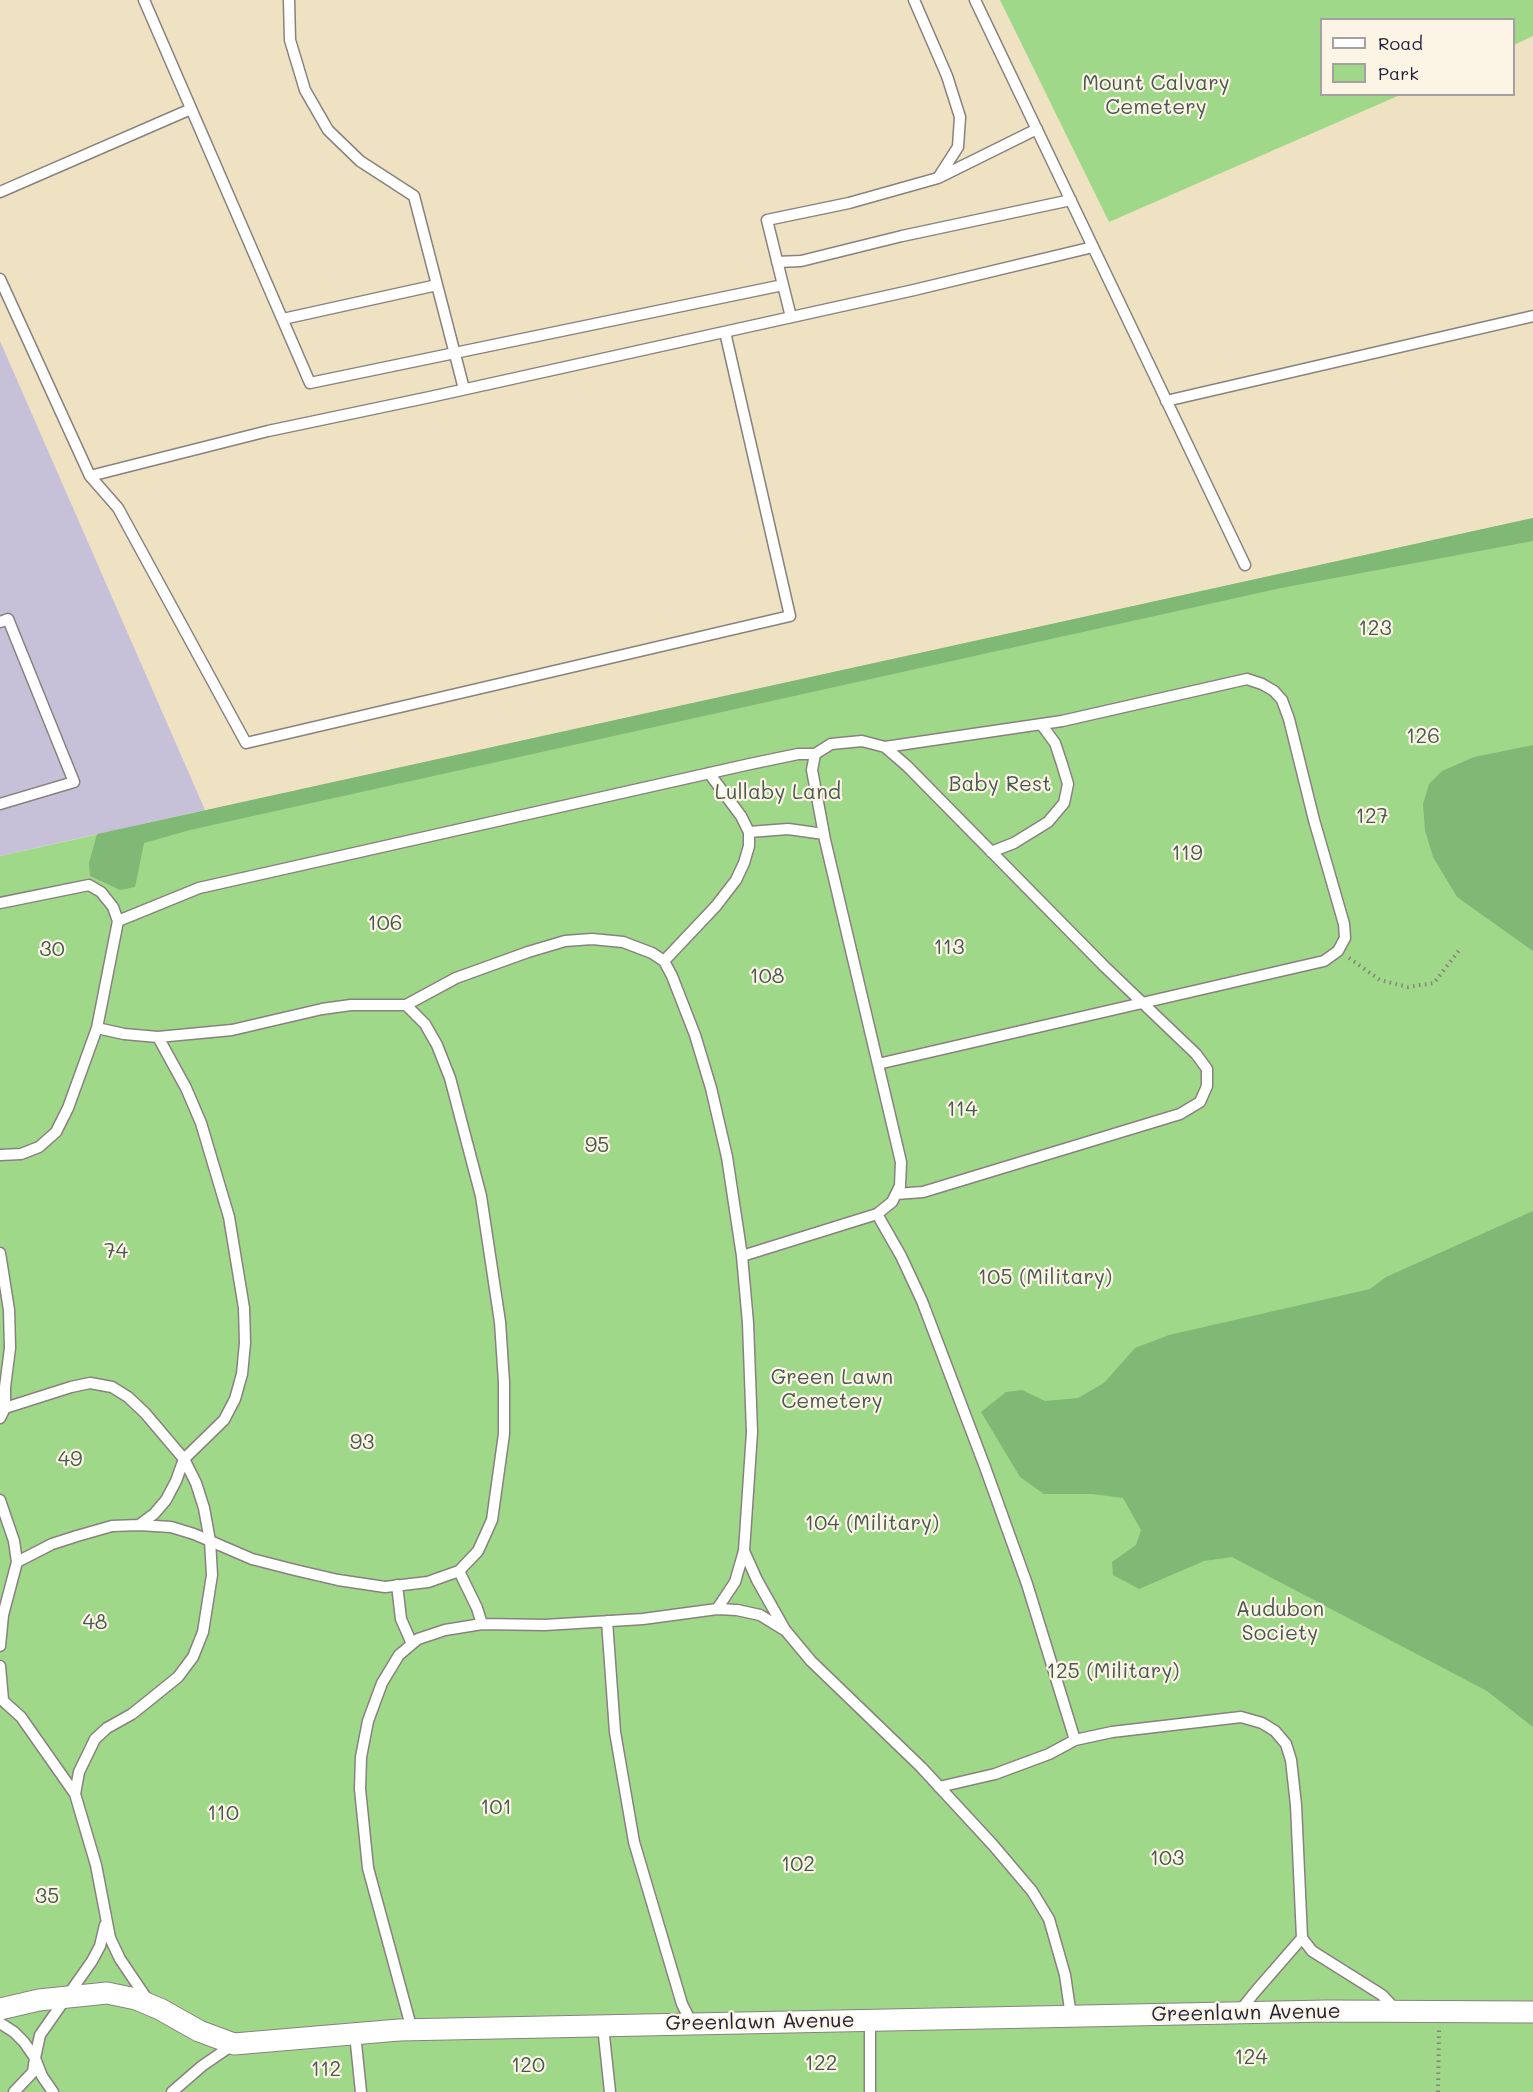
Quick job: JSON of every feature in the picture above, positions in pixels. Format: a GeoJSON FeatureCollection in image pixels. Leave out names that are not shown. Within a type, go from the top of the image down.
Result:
{"type":"FeatureCollection","features":[{"type":"Feature","properties":{"kind":"street","name":"Greenlawn Avenue"},"geometry":{"type":"LineString","coordinates":[[0,2009],[39,2000],[107,1993],[136,1999],[199,2031],[234,2044],[412,2030],[1239,2013],[1533,2012]]}},
{"type":"Feature","properties":{"kind":"lane"},"geometry":{"type":"LineString","coordinates":[[144,0],[310,383],[783,285]]}},
{"type":"Feature","properties":{"kind":"lane"},"geometry":{"type":"LineString","coordinates":[[289,0],[290,40],[305,90],[328,130],[360,161],[414,196],[464,389]]}},
{"type":"Feature","properties":{"kind":"lane"},"geometry":{"type":"LineString","coordinates":[[914,0],[947,76],[960,117],[958,147],[938,178]]}},
{"type":"Feature","properties":{"kind":"lane"},"geometry":{"type":"LineString","coordinates":[[975,0],[1245,565]]}},
{"type":"Feature","properties":{"kind":"lane"},"geometry":{"type":"LineString","coordinates":[[0,192],[191,109]]}},
{"type":"Feature","properties":{"kind":"lane"},"geometry":{"type":"LineString","coordinates":[[791,317],[767,220],[849,203],[938,178],[1037,129]]}},
{"type":"Feature","properties":{"kind":"lane"},"geometry":{"type":"LineString","coordinates":[[777,262],[801,261],[902,236],[1071,200]]}},
{"type":"Feature","properties":{"kind":"lane"},"geometry":{"type":"LineString","coordinates":[[90,476],[268,431],[725,332],[1093,247]]}},
{"type":"Feature","properties":{"kind":"lane"},"geometry":{"type":"LineString","coordinates":[[0,279],[90,476],[118,508],[246,743],[790,616],[725,332]]}},
{"type":"Feature","properties":{"kind":"lane"},"geometry":{"type":"LineString","coordinates":[[283,319],[437,285]]}},
{"type":"Feature","properties":{"kind":"lane"},"geometry":{"type":"LineString","coordinates":[[1166,401],[1533,316]]}},
{"type":"Feature","properties":{"kind":"lane"},"geometry":{"type":"LineString","coordinates":[[0,622],[8,619],[74,782],[0,804]]}},
{"type":"Feature","properties":{"kind":"lane"},"geometry":{"type":"LineString","coordinates":[[118,921],[199,888],[709,773],[798,754],[815,754],[831,744],[862,741],[885,747],[1041,724],[1247,679],[1274,691],[1282,700],[1289,719],[1314,820],[1344,924],[1345,938],[1338,951],[1324,961],[878,1064]]}},
{"type":"Feature","properties":{"kind":"lane"},"geometry":{"type":"LineString","coordinates":[[991,852],[1014,843],[1048,822],[1064,803],[1068,784],[1055,742],[1041,724]]}},
{"type":"Feature","properties":{"kind":"lane"},"geometry":{"type":"LineString","coordinates":[[885,747],[907,766],[1143,1004],[1196,1054],[1207,1070],[1207,1086],[1200,1102],[1180,1114],[923,1192],[896,1194]]}},
{"type":"Feature","properties":{"kind":"lane"},"geometry":{"type":"LineString","coordinates":[[742,1256],[877,1214],[892,1202],[900,1186],[901,1162],[824,834],[812,770],[815,754]]}},
{"type":"Feature","properties":{"kind":"lane"},"geometry":{"type":"LineString","coordinates":[[664,961],[716,906],[736,880],[749,846],[749,832],[741,816],[709,773]]}},
{"type":"Feature","properties":{"kind":"lane"},"geometry":{"type":"LineString","coordinates":[[749,832],[788,829],[824,834]]}},
{"type":"Feature","properties":{"kind":"lane"},"geometry":{"type":"LineString","coordinates":[[0,903],[89,885],[101,892],[107,899],[118,921],[97,1028],[68,1108],[56,1132],[39,1147],[21,1154],[0,1155]]}},
{"type":"Feature","properties":{"kind":"lane"},"geometry":{"type":"LineString","coordinates":[[97,1028],[124,1034],[158,1037],[232,1030],[322,1009],[351,1005],[406,1005],[456,978],[565,941],[592,939],[623,942],[652,953],[664,961],[681,997],[711,1088],[727,1157],[742,1256],[752,1381],[752,1432],[744,1551],[735,1582],[717,1609]]}},
{"type":"Feature","properties":{"kind":"lane"},"geometry":{"type":"LineString","coordinates":[[16,1562],[52,1544],[77,1536],[112,1526],[139,1524],[171,1527],[252,1559],[306,1573],[385,1587],[428,1582],[459,1571],[478,1551],[492,1520],[504,1434],[504,1382],[500,1322],[481,1196],[450,1078],[437,1045],[425,1024],[406,1005]]}},
{"type":"Feature","properties":{"kind":"lane"},"geometry":{"type":"LineString","coordinates":[[139,1524],[154,1514],[165,1500],[184,1460],[224,1420],[235,1399],[242,1374],[245,1343],[244,1308],[229,1217],[201,1123],[186,1088],[158,1037]]}},
{"type":"Feature","properties":{"kind":"lane"},"geometry":{"type":"LineString","coordinates":[[877,1214],[901,1256],[922,1301],[985,1467],[1027,1584],[1075,1740]]}},
{"type":"Feature","properties":{"kind":"lane"},"geometry":{"type":"LineString","coordinates":[[0,1253],[9,1310],[10,1348],[2,1413]]}},
{"type":"Feature","properties":{"kind":"lane"},"geometry":{"type":"LineString","coordinates":[[2,1413],[48,1393],[90,1383],[112,1387],[129,1397],[184,1460],[196,1483],[204,1508],[210,1541],[212,1575],[203,1632],[194,1657],[178,1677],[132,1714],[107,1728],[95,1738],[79,1772],[75,1794]]}},
{"type":"Feature","properties":{"kind":"lane"},"geometry":{"type":"LineString","coordinates":[[0,1500],[14,1541],[16,1562],[3,1615],[0,1646]]}},
{"type":"Feature","properties":{"kind":"lane"},"geometry":{"type":"LineString","coordinates":[[744,1551],[757,1580],[786,1631],[811,1661],[939,1787],[1032,1891],[1049,1919],[1065,1975],[1071,2016]]}},
{"type":"Feature","properties":{"kind":"lane"},"geometry":{"type":"LineString","coordinates":[[459,1571],[482,1624]]}},
{"type":"Feature","properties":{"kind":"lane"},"geometry":{"type":"LineString","coordinates":[[398,1585],[401,1618],[412,1644]]}},
{"type":"Feature","properties":{"kind":"lane"},"geometry":{"type":"LineString","coordinates":[[412,2030],[368,1868],[360,1789],[361,1757],[368,1721],[382,1683],[399,1655],[418,1639],[445,1630],[482,1624],[545,1625],[643,1619],[717,1609],[760,1615],[786,1631]]}},
{"type":"Feature","properties":{"kind":"lane"},"geometry":{"type":"LineString","coordinates":[[607,1621],[615,1732],[634,1842],[675,1983],[692,2024]]}},
{"type":"Feature","properties":{"kind":"lane"},"geometry":{"type":"LineString","coordinates":[[0,1666],[2,1699],[21,1717],[75,1794],[96,1865],[110,1938],[120,1959],[150,2005]]}},
{"type":"Feature","properties":{"kind":"lane"},"geometry":{"type":"LineString","coordinates":[[939,1787],[995,1774],[1049,1754],[1075,1740],[1112,1732],[1241,1717],[1262,1724],[1275,1731],[1286,1744],[1291,1760],[1296,1805],[1302,1938],[1312,1951],[1382,1995],[1397,2011]]}},
{"type":"Feature","properties":{"kind":"lane"},"geometry":{"type":"LineString","coordinates":[[14,2092],[33,2072],[40,2035],[92,1961],[100,1946],[106,1920]]}},
{"type":"Feature","properties":{"kind":"lane"},"geometry":{"type":"LineString","coordinates":[[1239,2013],[1276,1966],[1302,1938]]}},
{"type":"Feature","properties":{"kind":"lane"},"geometry":{"type":"LineString","coordinates":[[870,2020],[870,2092]]}},
{"type":"Feature","properties":{"kind":"lane"},"geometry":{"type":"LineString","coordinates":[[0,2023],[19,2037],[35,2058],[42,2076],[53,2092]]}},
{"type":"Feature","properties":{"kind":"lane"},"geometry":{"type":"LineString","coordinates":[[603,2026],[610,2092]]}},
{"type":"Feature","properties":{"kind":"lane"},"geometry":{"type":"LineString","coordinates":[[355,2034],[361,2092]]}},
{"type":"Feature","properties":{"kind":"lane"},"geometry":{"type":"LineString","coordinates":[[172,2092],[202,2066],[234,2044]]}},
{"type":"Feature","properties":{"kind":"path"},"geometry":{"type":"LineString","coordinates":[[1338,951],[1380,980],[1408,987],[1434,983],[1461,949]]}},
{"type":"Feature","properties":{"kind":"path"},"geometry":{"type":"LineString","coordinates":[[1438,2092],[1439,2011]]}},
{"type":"Feature","properties":{"kind":"shaded area"},"geometry":{"type":"Polygon","coordinates":[[[0,341],[205,810],[0,856],[0,341]]]}},
{"type":"Feature","properties":{"kind":"green space","name":"Mount Calvary Cemetery"},"geometry":{"type":"Polygon","coordinates":[[[1000,0],[1533,0],[1533,36],[1515,45],[1515,18],[1320,18],[1320,96],[1398,96],[1109,222],[1000,0]]]}},
{"type":"Feature","properties":{"kind":"green space","name":"Green Lawn Cemetery"},"geometry":{"type":"Polygon","coordinates":[[[1533,518],[1533,2092],[0,2092],[0,856],[1533,518]]]}},
{"type":"Feature","properties":{"kind":"green space"},"geometry":{"type":"Polygon","coordinates":[[[1533,518],[1533,541],[1281,588],[190,830],[144,843],[135,887],[120,890],[90,876],[89,863],[97,834],[1533,518]]]}},
{"type":"Feature","properties":{"kind":"green space"},"geometry":{"type":"Polygon","coordinates":[[[1533,745],[1533,951],[1457,897],[1433,857],[1425,830],[1423,804],[1429,784],[1442,771],[1474,757],[1533,745]]]}},
{"type":"Feature","properties":{"kind":"green space"},"geometry":{"type":"Polygon","coordinates":[[[1533,1211],[1533,1727],[1487,1691],[1232,1557],[1204,1561],[1139,1589],[1113,1575],[1112,1562],[1136,1545],[1141,1530],[1123,1498],[1092,1494],[1044,1494],[1020,1477],[981,1412],[1006,1392],[1022,1390],[1045,1401],[1078,1398],[1104,1383],[1135,1348],[1169,1335],[1370,1289],[1386,1277],[1533,1211]]]}},
{"type":"Feature","properties":{"kind":"park label","name":"123"},"geometry":{"type":"Point","coordinates":[1375,629]}},
{"type":"Feature","properties":{"kind":"park label","name":"126"},"geometry":{"type":"Point","coordinates":[1423,737]}},
{"type":"Feature","properties":{"kind":"park label","name":"Baby Rest"},"geometry":{"type":"Point","coordinates":[1000,785]}},
{"type":"Feature","properties":{"kind":"park label","name":"Lullaby Land"},"geometry":{"type":"Point","coordinates":[778,793]}},
{"type":"Feature","properties":{"kind":"park label","name":"127"},"geometry":{"type":"Point","coordinates":[1372,817]}},
{"type":"Feature","properties":{"kind":"park label","name":"119"},"geometry":{"type":"Point","coordinates":[1187,854]}},
{"type":"Feature","properties":{"kind":"park label","name":"106"},"geometry":{"type":"Point","coordinates":[385,924]}},
{"type":"Feature","properties":{"kind":"park label","name":"113"},"geometry":{"type":"Point","coordinates":[949,948]}},
{"type":"Feature","properties":{"kind":"park label","name":"30"},"geometry":{"type":"Point","coordinates":[52,950]}},
{"type":"Feature","properties":{"kind":"park label","name":"108"},"geometry":{"type":"Point","coordinates":[767,977]}},
{"type":"Feature","properties":{"kind":"park label","name":"114"},"geometry":{"type":"Point","coordinates":[962,1110]}},
{"type":"Feature","properties":{"kind":"park label","name":"95"},"geometry":{"type":"Point","coordinates":[597,1146]}},
{"type":"Feature","properties":{"kind":"park label","name":"74"},"geometry":{"type":"Point","coordinates":[116,1252]}},
{"type":"Feature","properties":{"kind":"park label","name":"105 (Military)"},"geometry":{"type":"Point","coordinates":[1045,1278]}},
{"type":"Feature","properties":{"kind":"park label","name":"93"},"geometry":{"type":"Point","coordinates":[362,1443]}},
{"type":"Feature","properties":{"kind":"park label","name":"49"},"geometry":{"type":"Point","coordinates":[70,1460]}},
{"type":"Feature","properties":{"kind":"park label","name":"104 (Military)"},"geometry":{"type":"Point","coordinates":[872,1524]}},
{"type":"Feature","properties":{"kind":"park label","name":"Audubon Society"},"geometry":{"type":"Point","coordinates":[1280,1622]}},
{"type":"Feature","properties":{"kind":"park label","name":"48"},"geometry":{"type":"Point","coordinates":[95,1623]}},
{"type":"Feature","properties":{"kind":"park label","name":"125 (Military)"},"geometry":{"type":"Point","coordinates":[1113,1672]}},
{"type":"Feature","properties":{"kind":"park label","name":"101"},"geometry":{"type":"Point","coordinates":[496,1808]}},
{"type":"Feature","properties":{"kind":"park label","name":"110"},"geometry":{"type":"Point","coordinates":[223,1814]}},
{"type":"Feature","properties":{"kind":"park label","name":"103"},"geometry":{"type":"Point","coordinates":[1167,1859]}},
{"type":"Feature","properties":{"kind":"park label","name":"102"},"geometry":{"type":"Point","coordinates":[798,1865]}},
{"type":"Feature","properties":{"kind":"park label","name":"35"},"geometry":{"type":"Point","coordinates":[47,1897]}},
{"type":"Feature","properties":{"kind":"park label","name":"124"},"geometry":{"type":"Point","coordinates":[1251,2058]}},
{"type":"Feature","properties":{"kind":"park label","name":"122"},"geometry":{"type":"Point","coordinates":[821,2064]}},
{"type":"Feature","properties":{"kind":"park label","name":"120"},"geometry":{"type":"Point","coordinates":[528,2066]}},
{"type":"Feature","properties":{"kind":"park label","name":"112"},"geometry":{"type":"Point","coordinates":[326,2070]}}]}
